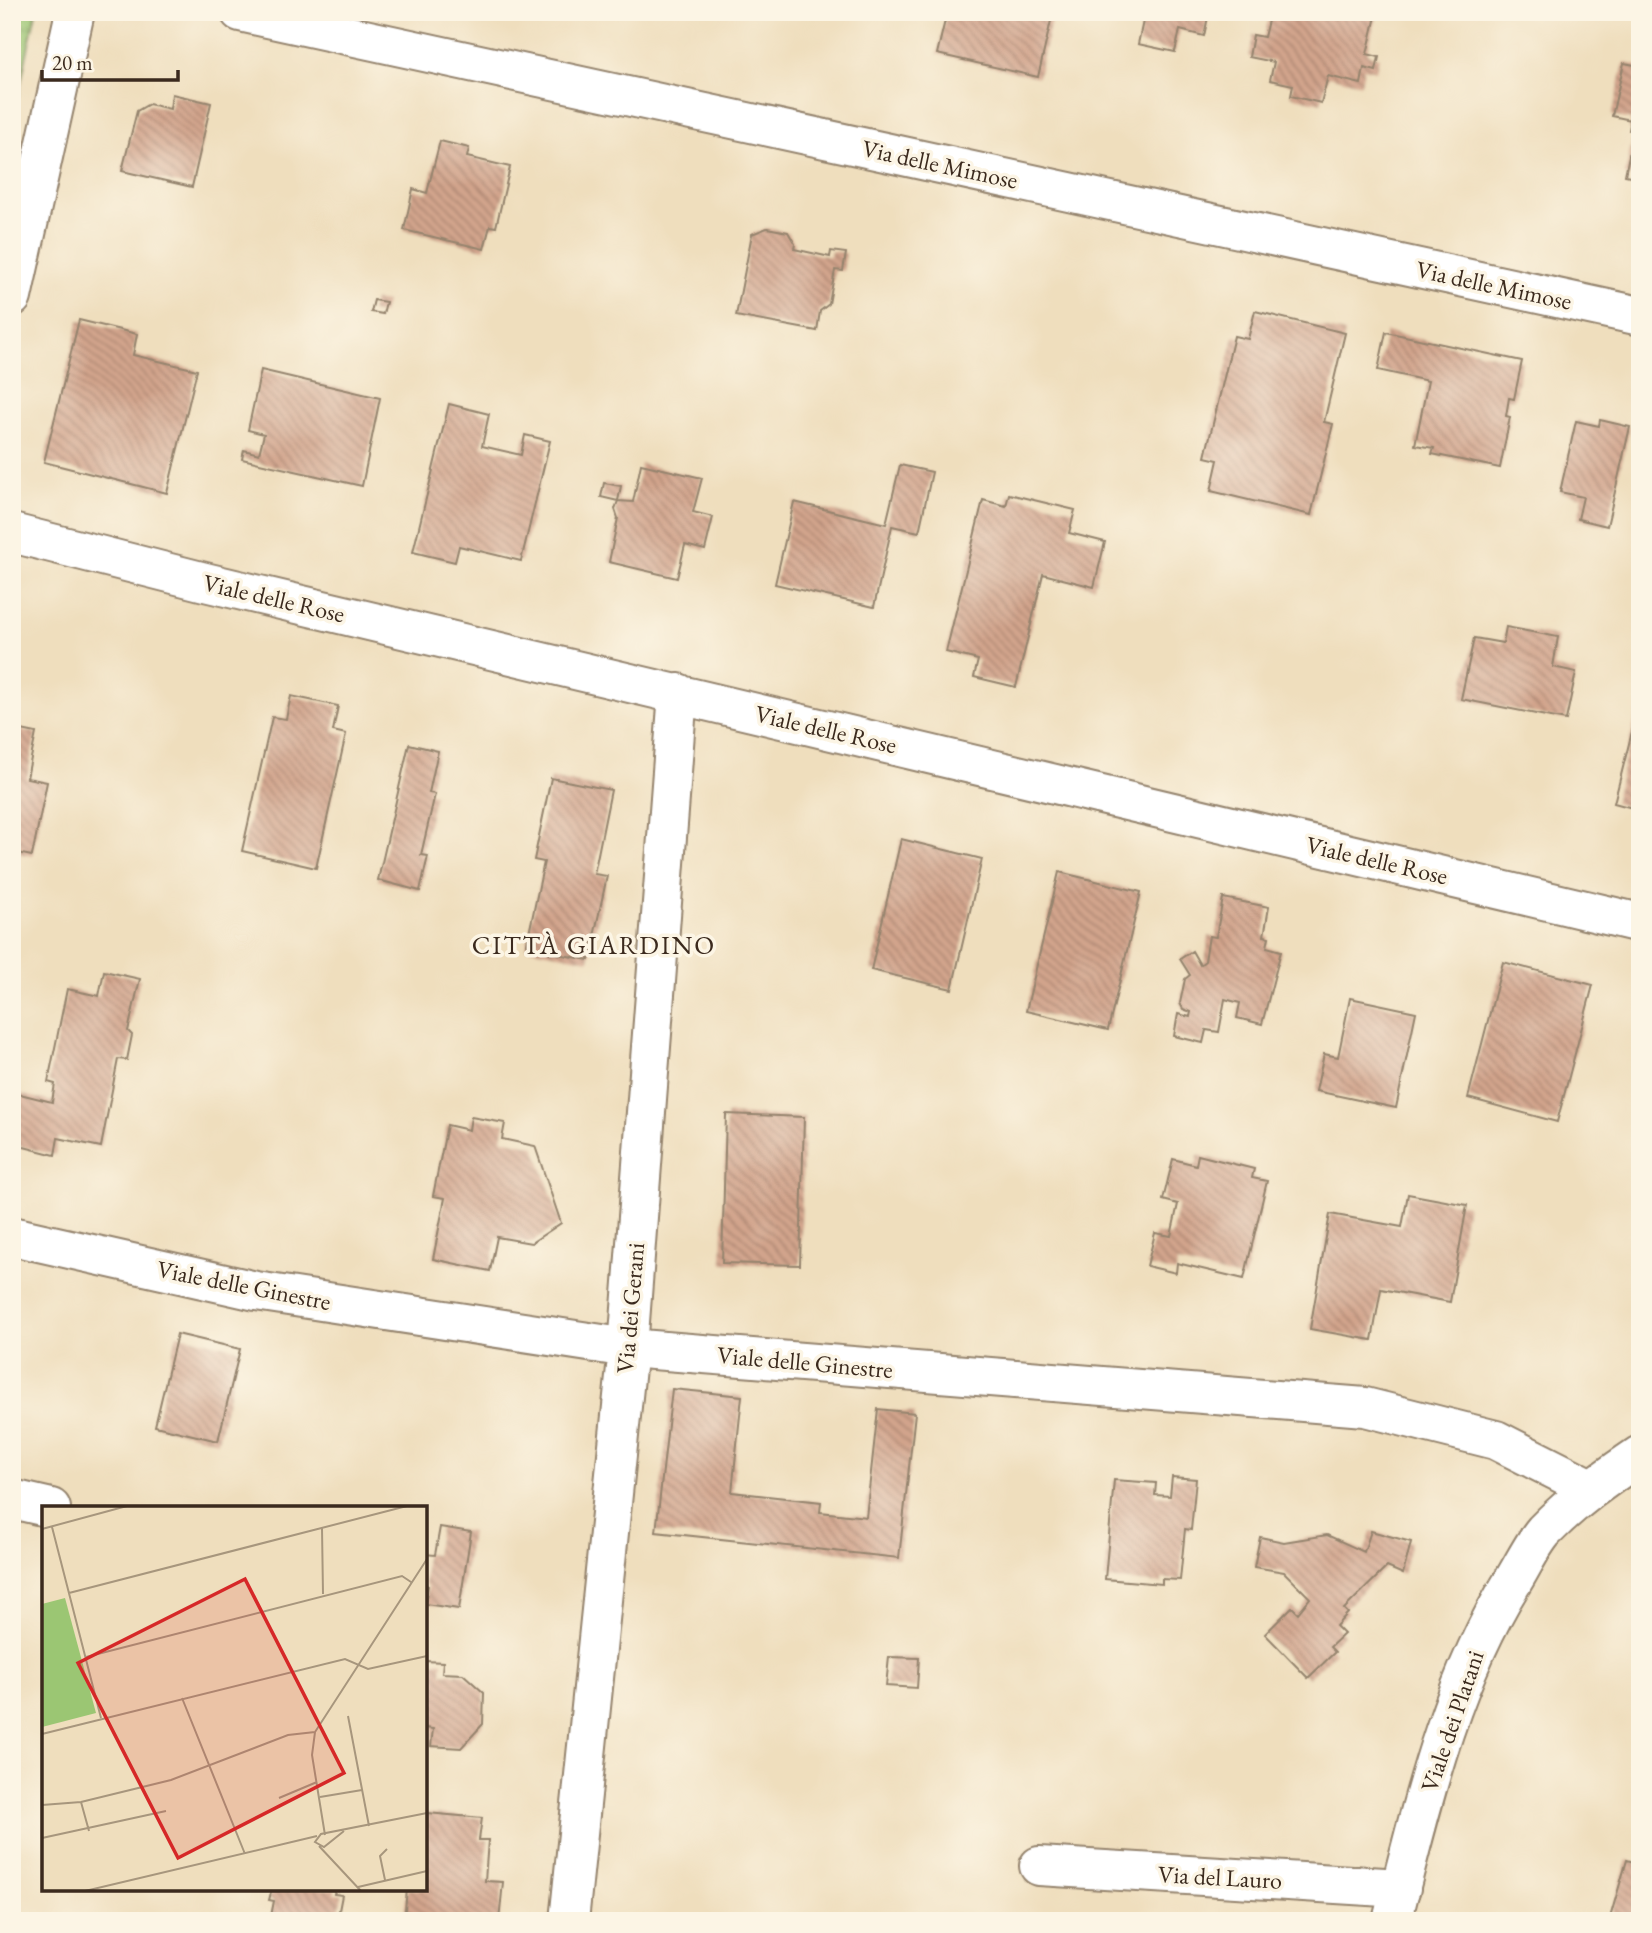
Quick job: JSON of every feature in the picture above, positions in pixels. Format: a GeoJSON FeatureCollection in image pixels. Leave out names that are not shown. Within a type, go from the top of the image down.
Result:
{"type":"FeatureCollection","features":[{"type":"Feature","properties":{"kind":"street"},"geometry":{"type":"LineString","coordinates":[[12,297],[75,12]]}},
{"type":"Feature","properties":{"kind":"street","name":"Via delle Mimose"},"geometry":{"type":"LineString","coordinates":[[240,12],[1640,316]]}},
{"type":"Feature","properties":{"kind":"street","name":"Viale delle Rose"},"geometry":{"type":"LineString","coordinates":[[12,533],[1640,923]]}},
{"type":"Feature","properties":{"kind":"street","name":"Via dei Gerani"},"geometry":{"type":"LineString","coordinates":[[569,1921],[628,1348],[678,694]]}},
{"type":"Feature","properties":{"kind":"street","name":"Viale delle Ginestre"},"geometry":{"type":"LineString","coordinates":[[12,1236],[256,1291],[628,1348],[1365,1407],[1496,1440],[1591,1488]]}},
{"type":"Feature","properties":{"kind":"street","name":"Viale dei Platani"},"geometry":{"type":"LineString","coordinates":[[1396,1904],[1440,1744],[1469,1660],[1498,1605],[1542,1533],[1591,1488],[1640,1455]]}},
{"type":"Feature","properties":{"kind":"street"},"geometry":{"type":"LineString","coordinates":[[12,1499],[42,1506]]}},
{"type":"Feature","properties":{"kind":"street","name":"Via del Lauro"},"geometry":{"type":"LineString","coordinates":[[1039,1866],[1396,1904]]}},
{"type":"Feature","properties":{"kind":"green space"},"geometry":{"type":"Polygon","coordinates":[[[12,12],[36,12],[12,124],[12,12]]]}},
{"type":"Feature","properties":{"kind":"building"},"geometry":{"type":"Polygon","coordinates":[[[947,12],[1053,12],[1038,77],[937,54],[947,12]]]}},
{"type":"Feature","properties":{"kind":"building"},"geometry":{"type":"Polygon","coordinates":[[[1145,12],[1209,12],[1204,36],[1180,30],[1175,52],[1138,44],[1145,12]]]}},
{"type":"Feature","properties":{"kind":"building"},"geometry":{"type":"Polygon","coordinates":[[[1270,12],[1377,12],[1367,54],[1379,57],[1376,71],[1364,68],[1361,84],[1328,76],[1321,103],[1291,96],[1293,85],[1270,80],[1274,62],[1249,57],[1253,35],[1264,37],[1270,12]]]}},
{"type":"Feature","properties":{"kind":"building"},"geometry":{"type":"Polygon","coordinates":[[[1624,63],[1640,66],[1640,178],[1625,175],[1634,131],[1629,130],[1631,120],[1612,116],[1624,63]]]}},
{"type":"Feature","properties":{"kind":"building"},"geometry":{"type":"Polygon","coordinates":[[[172,94],[211,103],[192,187],[122,171],[137,111],[149,104],[170,109],[172,94]]]}},
{"type":"Feature","properties":{"kind":"building"},"geometry":{"type":"Polygon","coordinates":[[[440,141],[469,148],[467,157],[510,167],[496,227],[490,226],[484,249],[404,230],[413,189],[427,193],[440,141]]]}},
{"type":"Feature","properties":{"kind":"building"},"geometry":{"type":"Polygon","coordinates":[[[767,228],[788,232],[795,244],[794,249],[830,257],[831,251],[846,253],[843,271],[835,270],[829,304],[820,311],[817,331],[736,316],[752,234],[767,228]]]}},
{"type":"Feature","properties":{"kind":"building"},"geometry":{"type":"Polygon","coordinates":[[[374,300],[386,302],[383,314],[371,312],[374,300]]]}},
{"type":"Feature","properties":{"kind":"building"},"geometry":{"type":"Polygon","coordinates":[[[1255,311],[1345,333],[1324,422],[1333,424],[1311,515],[1211,491],[1218,460],[1205,457],[1234,336],[1248,339],[1255,311]]]}},
{"type":"Feature","properties":{"kind":"building"},"geometry":{"type":"Polygon","coordinates":[[[79,320],[137,334],[133,355],[197,370],[167,493],[44,462],[79,320]]]}},
{"type":"Feature","properties":{"kind":"building"},"geometry":{"type":"Polygon","coordinates":[[[1386,332],[1522,361],[1514,399],[1509,398],[1506,416],[1510,417],[1500,468],[1432,454],[1434,448],[1415,445],[1428,381],[1378,370],[1386,332]]]}},
{"type":"Feature","properties":{"kind":"building"},"geometry":{"type":"Polygon","coordinates":[[[261,370],[380,398],[362,486],[242,459],[244,450],[259,454],[264,434],[248,430],[261,370]]]}},
{"type":"Feature","properties":{"kind":"building"},"geometry":{"type":"Polygon","coordinates":[[[449,404],[489,414],[482,446],[521,455],[525,435],[550,441],[521,561],[459,546],[455,562],[413,552],[449,404]]]}},
{"type":"Feature","properties":{"kind":"building"},"geometry":{"type":"Polygon","coordinates":[[[1600,420],[1630,427],[1607,526],[1578,519],[1583,497],[1560,492],[1576,421],[1599,426],[1600,420]]]}},
{"type":"Feature","properties":{"kind":"building"},"geometry":{"type":"Polygon","coordinates":[[[641,464],[702,478],[693,512],[713,517],[705,550],[685,545],[677,578],[609,562],[618,518],[615,509],[618,501],[633,502],[641,464]]]}},
{"type":"Feature","properties":{"kind":"building"},"geometry":{"type":"Polygon","coordinates":[[[900,465],[932,472],[919,532],[892,526],[874,607],[775,584],[794,502],[886,524],[900,465]]]}},
{"type":"Feature","properties":{"kind":"building"},"geometry":{"type":"Polygon","coordinates":[[[604,483],[621,486],[618,501],[601,497],[604,483]]]}},
{"type":"Feature","properties":{"kind":"building"},"geometry":{"type":"Polygon","coordinates":[[[1009,494],[1075,510],[1069,533],[1105,542],[1094,587],[1043,574],[1016,687],[974,677],[978,660],[946,652],[983,500],[1006,506],[1009,494]]]}},
{"type":"Feature","properties":{"kind":"building"},"geometry":{"type":"Polygon","coordinates":[[[1506,627],[1558,637],[1553,667],[1576,672],[1566,720],[1461,699],[1474,638],[1503,643],[1506,627]]]}},
{"type":"Feature","properties":{"kind":"building"},"geometry":{"type":"Polygon","coordinates":[[[291,696],[338,706],[333,731],[346,734],[316,868],[242,851],[272,717],[286,719],[291,696]]]}},
{"type":"Feature","properties":{"kind":"building"},"geometry":{"type":"Polygon","coordinates":[[[1640,704],[1640,810],[1614,803],[1640,704]]]}},
{"type":"Feature","properties":{"kind":"building"},"geometry":{"type":"Polygon","coordinates":[[[12,728],[36,733],[27,778],[47,782],[32,856],[12,852],[12,728]]]}},
{"type":"Feature","properties":{"kind":"building"},"geometry":{"type":"Polygon","coordinates":[[[409,744],[438,751],[429,793],[435,794],[421,855],[428,856],[420,891],[378,880],[409,744]]]}},
{"type":"Feature","properties":{"kind":"building"},"geometry":{"type":"Polygon","coordinates":[[[551,778],[611,790],[594,874],[607,876],[589,960],[526,948],[544,862],[534,860],[551,778]]]}},
{"type":"Feature","properties":{"kind":"building"},"geometry":{"type":"Polygon","coordinates":[[[901,839],[982,859],[952,989],[871,970],[901,839]]]}},
{"type":"Feature","properties":{"kind":"building"},"geometry":{"type":"Polygon","coordinates":[[[1059,872],[1141,892],[1108,1030],[1026,1011],[1059,872]]]}},
{"type":"Feature","properties":{"kind":"building"},"geometry":{"type":"Polygon","coordinates":[[[1223,898],[1269,907],[1264,936],[1269,937],[1267,947],[1281,951],[1262,1024],[1237,1018],[1240,1003],[1225,999],[1219,1032],[1206,1030],[1203,1043],[1174,1036],[1178,1014],[1190,1017],[1191,1012],[1183,1009],[1180,1003],[1185,979],[1190,975],[1180,959],[1192,951],[1200,965],[1205,961],[1209,936],[1216,937],[1223,898]]]}},
{"type":"Feature","properties":{"kind":"building"},"geometry":{"type":"Polygon","coordinates":[[[1503,962],[1593,985],[1557,1122],[1468,1098],[1503,962]]]}},
{"type":"Feature","properties":{"kind":"building"},"geometry":{"type":"Polygon","coordinates":[[[104,971],[140,979],[128,1031],[132,1035],[127,1060],[118,1059],[101,1147],[58,1138],[55,1155],[12,1144],[12,1092],[52,1102],[55,1084],[48,1082],[67,989],[99,996],[104,971]]]}},
{"type":"Feature","properties":{"kind":"building"},"geometry":{"type":"Polygon","coordinates":[[[1350,998],[1416,1012],[1396,1108],[1316,1091],[1324,1054],[1338,1057],[1350,998]]]}},
{"type":"Feature","properties":{"kind":"building"},"geometry":{"type":"Polygon","coordinates":[[[726,1114],[804,1117],[800,1265],[722,1263],[726,1114]]]}},
{"type":"Feature","properties":{"kind":"building"},"geometry":{"type":"Polygon","coordinates":[[[471,1117],[505,1123],[502,1139],[535,1146],[561,1223],[531,1243],[497,1237],[490,1271],[433,1259],[445,1198],[433,1196],[447,1125],[469,1130],[471,1117]]]}},
{"type":"Feature","properties":{"kind":"building"},"geometry":{"type":"Polygon","coordinates":[[[1198,1155],[1254,1169],[1252,1178],[1267,1181],[1244,1279],[1177,1263],[1176,1273],[1147,1266],[1155,1233],[1171,1236],[1178,1204],[1163,1200],[1173,1159],[1196,1165],[1198,1155]]]}},
{"type":"Feature","properties":{"kind":"building"},"geometry":{"type":"Polygon","coordinates":[[[1408,1194],[1467,1205],[1450,1302],[1381,1289],[1372,1340],[1310,1329],[1330,1214],[1402,1227],[1408,1194]]]}},
{"type":"Feature","properties":{"kind":"building"},"geometry":{"type":"Polygon","coordinates":[[[177,1334],[240,1349],[218,1441],[155,1426],[177,1334]]]}},
{"type":"Feature","properties":{"kind":"building"},"geometry":{"type":"Polygon","coordinates":[[[672,1389],[742,1396],[732,1492],[821,1502],[820,1512],[866,1517],[878,1409],[915,1413],[899,1558],[656,1532],[672,1389]]]}},
{"type":"Feature","properties":{"kind":"building"},"geometry":{"type":"Polygon","coordinates":[[[1172,1477],[1196,1479],[1191,1530],[1185,1529],[1180,1580],[1162,1579],[1162,1584],[1105,1579],[1114,1480],[1156,1483],[1155,1495],[1170,1496],[1172,1477]]]}},
{"type":"Feature","properties":{"kind":"building"},"geometry":{"type":"Polygon","coordinates":[[[440,1527],[471,1532],[459,1609],[427,1604],[427,1554],[435,1555],[440,1527]]]}},
{"type":"Feature","properties":{"kind":"building"},"geometry":{"type":"Polygon","coordinates":[[[1371,1531],[1411,1542],[1403,1574],[1387,1567],[1344,1609],[1348,1613],[1336,1626],[1344,1634],[1330,1647],[1335,1652],[1308,1678],[1265,1634],[1292,1607],[1298,1613],[1310,1598],[1284,1572],[1254,1567],[1260,1537],[1284,1542],[1327,1535],[1364,1552],[1371,1531]]]}},
{"type":"Feature","properties":{"kind":"building"},"geometry":{"type":"Polygon","coordinates":[[[889,1657],[919,1658],[917,1688],[886,1686],[889,1657]]]}},
{"type":"Feature","properties":{"kind":"building"},"geometry":{"type":"Polygon","coordinates":[[[427,1661],[443,1662],[442,1673],[463,1674],[484,1693],[483,1724],[461,1748],[431,1746],[433,1729],[427,1728],[427,1661]]]}},
{"type":"Feature","properties":{"kind":"building"},"geometry":{"type":"Polygon","coordinates":[[[427,1813],[482,1818],[479,1840],[488,1840],[485,1881],[503,1882],[499,1921],[404,1921],[407,1891],[427,1891],[427,1813]]]}},
{"type":"Feature","properties":{"kind":"building"},"geometry":{"type":"Polygon","coordinates":[[[1627,1860],[1640,1864],[1640,1921],[1609,1921],[1627,1860]]]}},
{"type":"Feature","properties":{"kind":"building"},"geometry":{"type":"Polygon","coordinates":[[[271,1891],[335,1891],[334,1894],[342,1895],[337,1921],[270,1921],[274,1901],[269,1900],[271,1891]]]}},
{"type":"Feature","properties":{"kind":"district","name":"CITTÀ GIARDINO"},"geometry":{"type":"Point","coordinates":[594,945]}}]}
